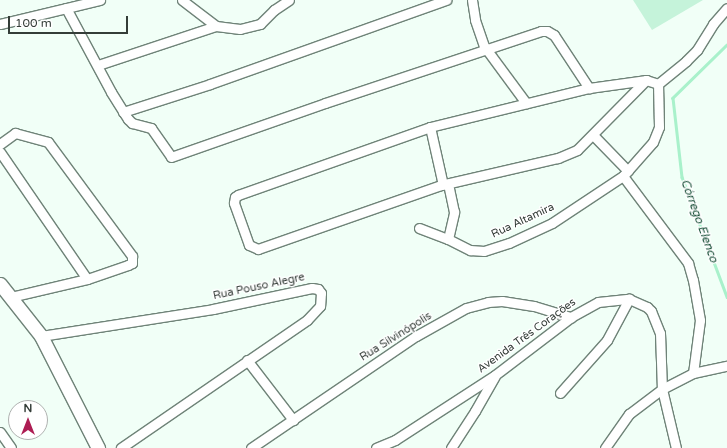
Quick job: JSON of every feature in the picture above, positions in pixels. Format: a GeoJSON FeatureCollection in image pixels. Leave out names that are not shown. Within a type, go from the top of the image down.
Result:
{"type":"FeatureCollection","features":[{"type":"Feature","properties":{"kind":"main road"},"geometry":{"type":"LineString","coordinates":[[0,284],[41,336],[98,448]]}},
{"type":"Feature","properties":{"kind":"street"},"geometry":{"type":"LineString","coordinates":[[0,24],[100,0]]}},
{"type":"Feature","properties":{"kind":"street"},"geometry":{"type":"LineString","coordinates":[[182,0],[216,26]]}},
{"type":"Feature","properties":{"kind":"street"},"geometry":{"type":"LineString","coordinates":[[98,65],[216,26],[240,29],[260,24],[274,10],[289,0]]}},
{"type":"Feature","properties":{"kind":"street"},"geometry":{"type":"LineString","coordinates":[[123,112],[210,84],[446,0]]}},
{"type":"Feature","properties":{"kind":"street"},"geometry":{"type":"LineString","coordinates":[[472,0],[475,20],[486,49],[526,104]]}},
{"type":"Feature","properties":{"kind":"street"},"geometry":{"type":"LineString","coordinates":[[66,8],[123,112],[132,123],[151,128],[169,156],[172,157],[325,103],[541,31],[551,32],[589,88]]}},
{"type":"Feature","properties":{"kind":"street"},"geometry":{"type":"LineString","coordinates":[[646,80],[577,150],[558,158],[445,184],[258,249],[249,244],[234,203],[235,198],[238,195],[430,128],[589,88],[646,80],[658,84],[697,50],[713,24],[727,8]]}},
{"type":"Feature","properties":{"kind":"street","name":"Rua Altamira"},"geometry":{"type":"LineString","coordinates":[[419,228],[448,239],[470,250],[484,251],[509,243],[552,223],[625,174],[653,142],[659,127],[658,84]]}},
{"type":"Feature","properties":{"kind":"street"},"geometry":{"type":"LineString","coordinates":[[430,128],[454,212],[448,239]]}},
{"type":"Feature","properties":{"kind":"street"},"geometry":{"type":"LineString","coordinates":[[0,144],[15,133],[48,142],[132,256],[132,262],[128,266],[87,279],[10,297]]}},
{"type":"Feature","properties":{"kind":"street"},"geometry":{"type":"LineString","coordinates":[[593,135],[625,174],[688,263],[693,280],[700,320],[693,374]]}},
{"type":"Feature","properties":{"kind":"street"},"geometry":{"type":"LineString","coordinates":[[0,152],[87,279]]}},
{"type":"Feature","properties":{"kind":"street","name":"Rua Pouso Alegre"},"geometry":{"type":"LineString","coordinates":[[41,336],[213,309],[312,288],[318,289],[321,293],[320,306],[315,313],[121,448]]}},
{"type":"Feature","properties":{"kind":"street"},"geometry":{"type":"LineString","coordinates":[[560,393],[607,340],[630,299],[647,307],[655,318],[660,332],[662,389],[676,448]]}},
{"type":"Feature","properties":{"kind":"street","name":"Avenida Três Corações"},"geometry":{"type":"LineString","coordinates":[[376,448],[395,440],[495,375],[571,317],[598,302],[630,299]]}},
{"type":"Feature","properties":{"kind":"street","name":"Rua Silvinópolis"},"geometry":{"type":"LineString","coordinates":[[251,448],[416,336],[466,308],[479,304],[502,301],[528,305],[571,317]]}},
{"type":"Feature","properties":{"kind":"street"},"geometry":{"type":"LineString","coordinates":[[247,360],[293,420]]}},
{"type":"Feature","properties":{"kind":"street"},"geometry":{"type":"LineString","coordinates":[[605,448],[630,414],[662,389],[693,374],[727,366]]}},
{"type":"Feature","properties":{"kind":"street"},"geometry":{"type":"LineString","coordinates":[[451,448],[475,411],[495,375]]}},
{"type":"Feature","properties":{"kind":"street"},"geometry":{"type":"LineString","coordinates":[[0,432],[11,448]]}},
{"type":"Feature","properties":{"kind":"green space"},"geometry":{"type":"Polygon","coordinates":[[[633,0],[703,0],[652,30],[633,0]]]}},
{"type":"Feature","properties":{"kind":"waterway","name":"Córrego Elenco"},"geometry":{"type":"LineString","coordinates":[[727,45],[673,98],[682,177],[727,297]]}}]}
